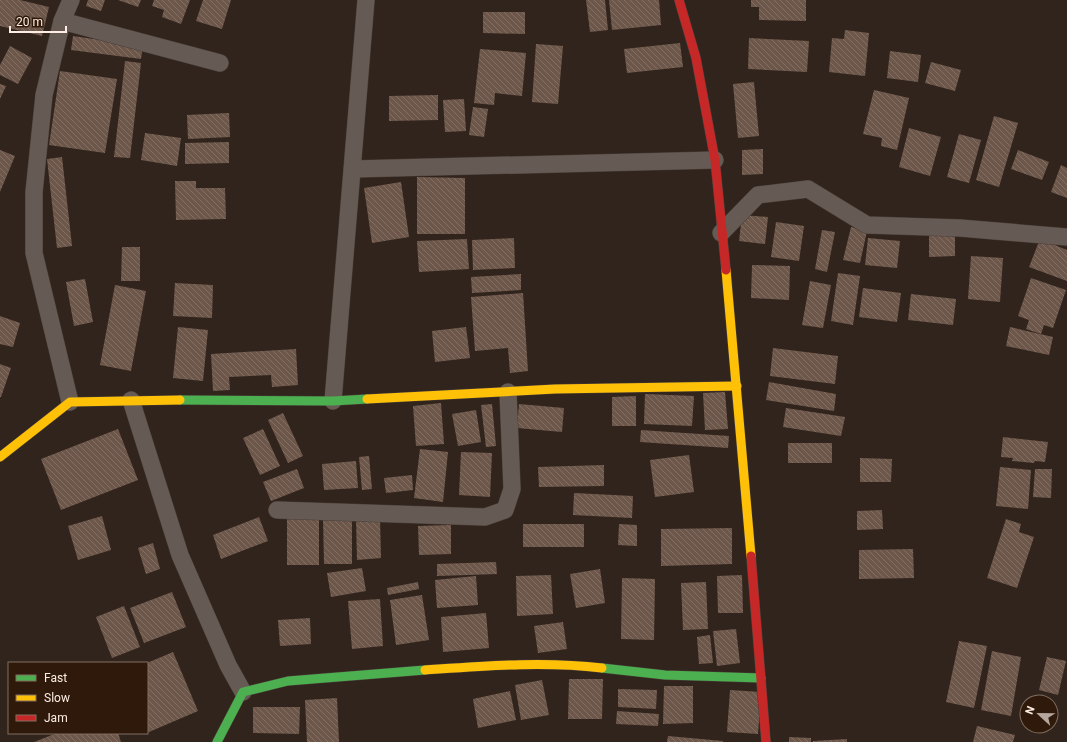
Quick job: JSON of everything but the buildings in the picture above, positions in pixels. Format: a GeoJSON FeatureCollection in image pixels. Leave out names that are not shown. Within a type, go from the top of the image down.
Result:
{"type":"FeatureCollection","features":[{"type":"Feature","properties":{"kind":"street"},"geometry":{"type":"LineString","coordinates":[[70,402],[34,253],[34,192],[44,95],[62,21],[71,0]]}},
{"type":"Feature","properties":{"kind":"street"},"geometry":{"type":"LineString","coordinates":[[332,401],[353,169],[366,0]]}},
{"type":"Feature","properties":{"kind":"street"},"geometry":{"type":"LineString","coordinates":[[679,0],[696,58],[715,160],[737,386],[762,678],[766,742]]}},
{"type":"Feature","properties":{"kind":"street"},"geometry":{"type":"LineString","coordinates":[[62,21],[220,63]]}},
{"type":"Feature","properties":{"kind":"street"},"geometry":{"type":"LineString","coordinates":[[353,169],[715,160]]}},
{"type":"Feature","properties":{"kind":"street"},"geometry":{"type":"LineString","coordinates":[[721,233],[758,195],[808,189],[867,225],[960,228],[1067,237]]}},
{"type":"Feature","properties":{"kind":"street"},"geometry":{"type":"LineString","coordinates":[[0,457],[70,402],[131,400],[332,401],[555,389],[737,386]]}},
{"type":"Feature","properties":{"kind":"street"},"geometry":{"type":"LineString","coordinates":[[277,510],[485,517],[505,510],[512,489],[508,392]]}},
{"type":"Feature","properties":{"kind":"street"},"geometry":{"type":"LineString","coordinates":[[131,400],[180,555],[228,665],[243,692]]}},
{"type":"Feature","properties":{"kind":"street"},"geometry":{"type":"LineString","coordinates":[[217,742],[243,692],[288,681],[374,673],[503,666],[580,664],[665,675],[762,678]]}},
{"type":"Feature","properties":{"kind":"traffic: fast"},"geometry":{"type":"LineString","coordinates":[[180,400],[333,401],[367,399]]}},
{"type":"Feature","properties":{"kind":"traffic: fast"},"geometry":{"type":"LineString","coordinates":[[602,668],[665,675],[761,678]]}},
{"type":"Feature","properties":{"kind":"traffic: fast"},"geometry":{"type":"LineString","coordinates":[[217,742],[243,692],[288,681],[425,670]]}},
{"type":"Feature","properties":{"kind":"traffic: slow"},"geometry":{"type":"LineString","coordinates":[[726,270],[751,556]]}},
{"type":"Feature","properties":{"kind":"traffic: slow"},"geometry":{"type":"LineString","coordinates":[[367,399],[555,389],[737,386]]}},
{"type":"Feature","properties":{"kind":"traffic: slow"},"geometry":{"type":"LineString","coordinates":[[0,457],[70,402],[180,400]]}},
{"type":"Feature","properties":{"kind":"traffic: slow"},"geometry":{"type":"LineString","coordinates":[[425,670],[536,665],[602,668]]}},
{"type":"Feature","properties":{"kind":"traffic: jam"},"geometry":{"type":"LineString","coordinates":[[679,0],[696,58],[715,160],[726,270]]}},
{"type":"Feature","properties":{"kind":"traffic: jam"},"geometry":{"type":"LineString","coordinates":[[751,556],[766,742]]}}]}
